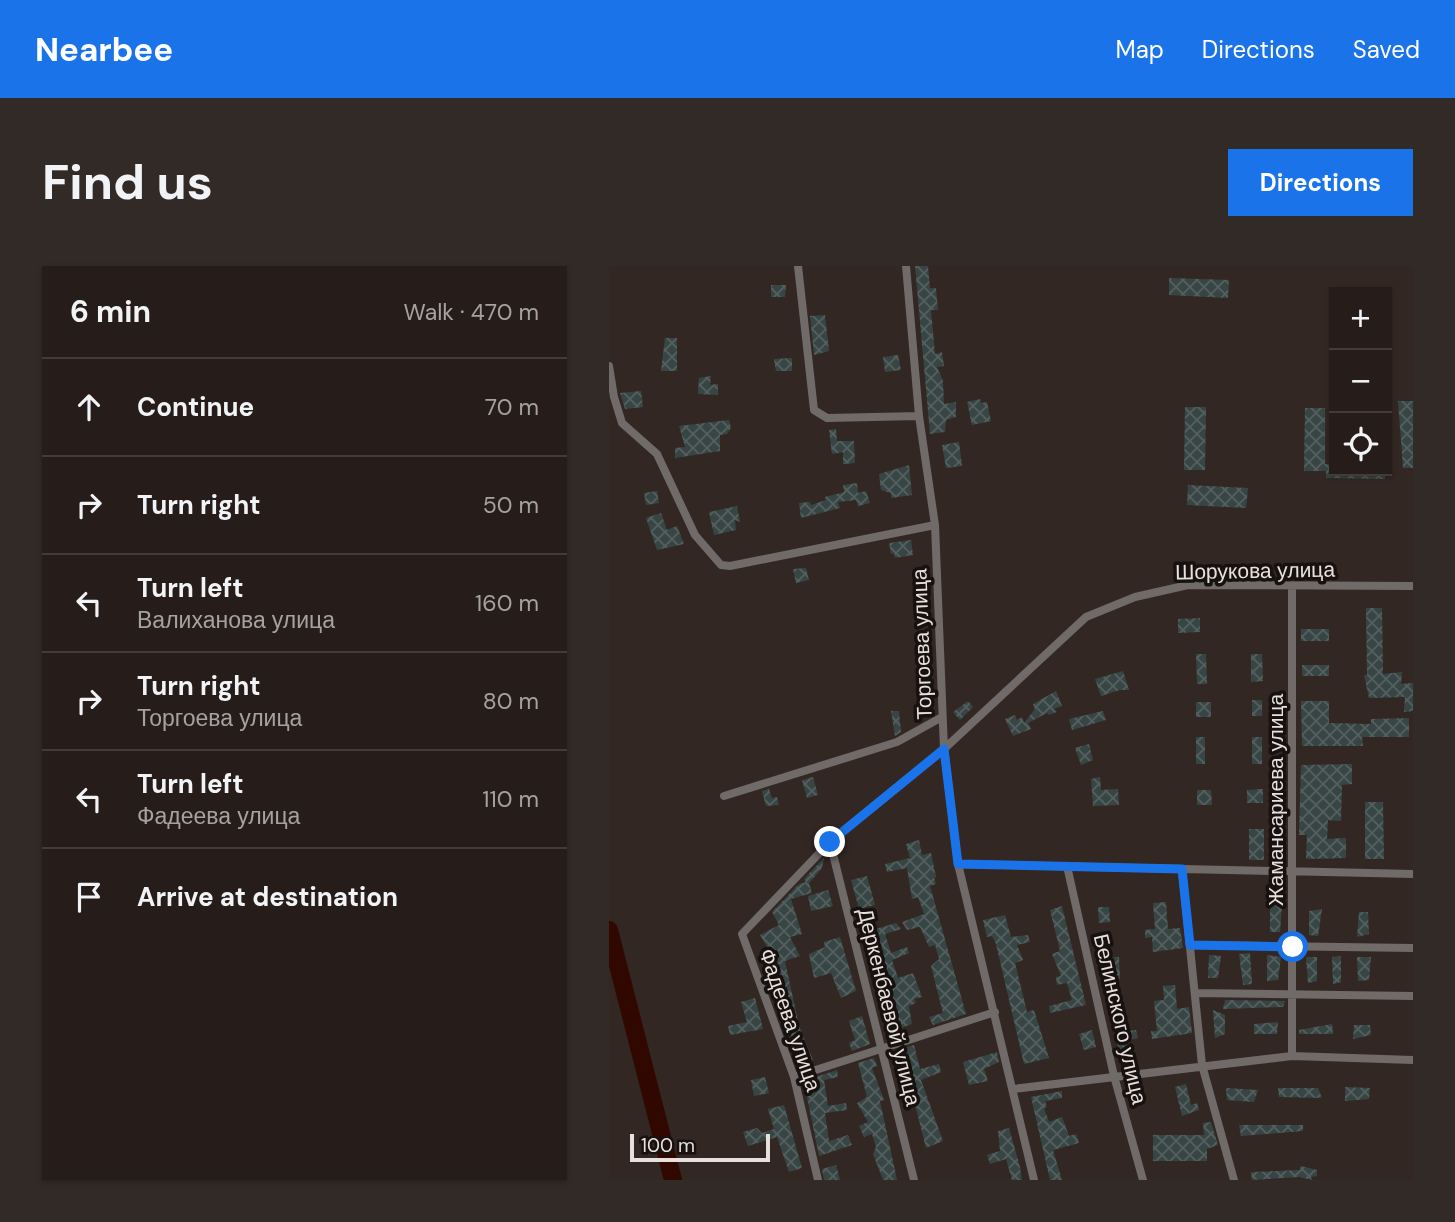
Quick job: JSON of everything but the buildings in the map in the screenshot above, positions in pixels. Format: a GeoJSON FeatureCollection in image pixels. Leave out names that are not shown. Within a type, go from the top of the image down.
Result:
{"type":"FeatureCollection","features":[{"type":"Feature","properties":{"kind":"street"},"geometry":{"type":"LineString","coordinates":[[797,266],[814,410],[827,418],[919,416]]}},
{"type":"Feature","properties":{"kind":"street","name":"Торгоева улица"},"geometry":{"type":"LineString","coordinates":[[906,266],[919,416],[935,525],[944,749],[958,864],[1034,1180]]}},
{"type":"Feature","properties":{"kind":"street"},"geometry":{"type":"LineString","coordinates":[[609,366],[622,423],[657,454],[695,535],[721,565],[730,566],[741,561],[935,525]]}},
{"type":"Feature","properties":{"kind":"street","name":"Шорукова улица"},"geometry":{"type":"LineString","coordinates":[[944,749],[1086,617],[1135,597],[1188,585],[1413,586]]}},
{"type":"Feature","properties":{"kind":"street","name":"Жамансариева улица"},"geometry":{"type":"LineString","coordinates":[[1292,587],[1292,1056]]}},
{"type":"Feature","properties":{"kind":"street"},"geometry":{"type":"LineString","coordinates":[[724,796],[897,742],[942,717]]}},
{"type":"Feature","properties":{"kind":"street","name":"Фадеева улица"},"geometry":{"type":"LineString","coordinates":[[818,1180],[794,1077],[742,934],[830,842],[944,749]]}},
{"type":"Feature","properties":{"kind":"street","name":"Деркенбаевой улица"},"geometry":{"type":"LineString","coordinates":[[830,842],[914,1180]]}},
{"type":"Feature","properties":{"kind":"street"},"geometry":{"type":"LineString","coordinates":[[958,864],[1413,874]]}},
{"type":"Feature","properties":{"kind":"street","name":"Белинского улица"},"geometry":{"type":"LineString","coordinates":[[1067,866],[1114,1076],[1143,1180]]}},
{"type":"Feature","properties":{"kind":"street"},"geometry":{"type":"LineString","coordinates":[[1182,869],[1202,1065],[1234,1180]]}},
{"type":"Feature","properties":{"kind":"street"},"geometry":{"type":"LineString","coordinates":[[1190,945],[1413,948]]}},
{"type":"Feature","properties":{"kind":"street"},"geometry":{"type":"LineString","coordinates":[[1195,993],[1413,996]]}},
{"type":"Feature","properties":{"kind":"street"},"geometry":{"type":"LineString","coordinates":[[794,1077],[995,1012]]}},
{"type":"Feature","properties":{"kind":"street"},"geometry":{"type":"LineString","coordinates":[[1013,1089],[1292,1056],[1413,1060]]}},
{"type":"Feature","properties":{"kind":"waterway"},"geometry":{"type":"LineString","coordinates":[[609,930],[673,1180]]}},
{"type":"Feature","properties":{"kind":"route"},"geometry":{"type":"LineString","coordinates":[[830,842],[944,749],[958,864],[1182,869],[1190,945],[1293,947]]}}]}
